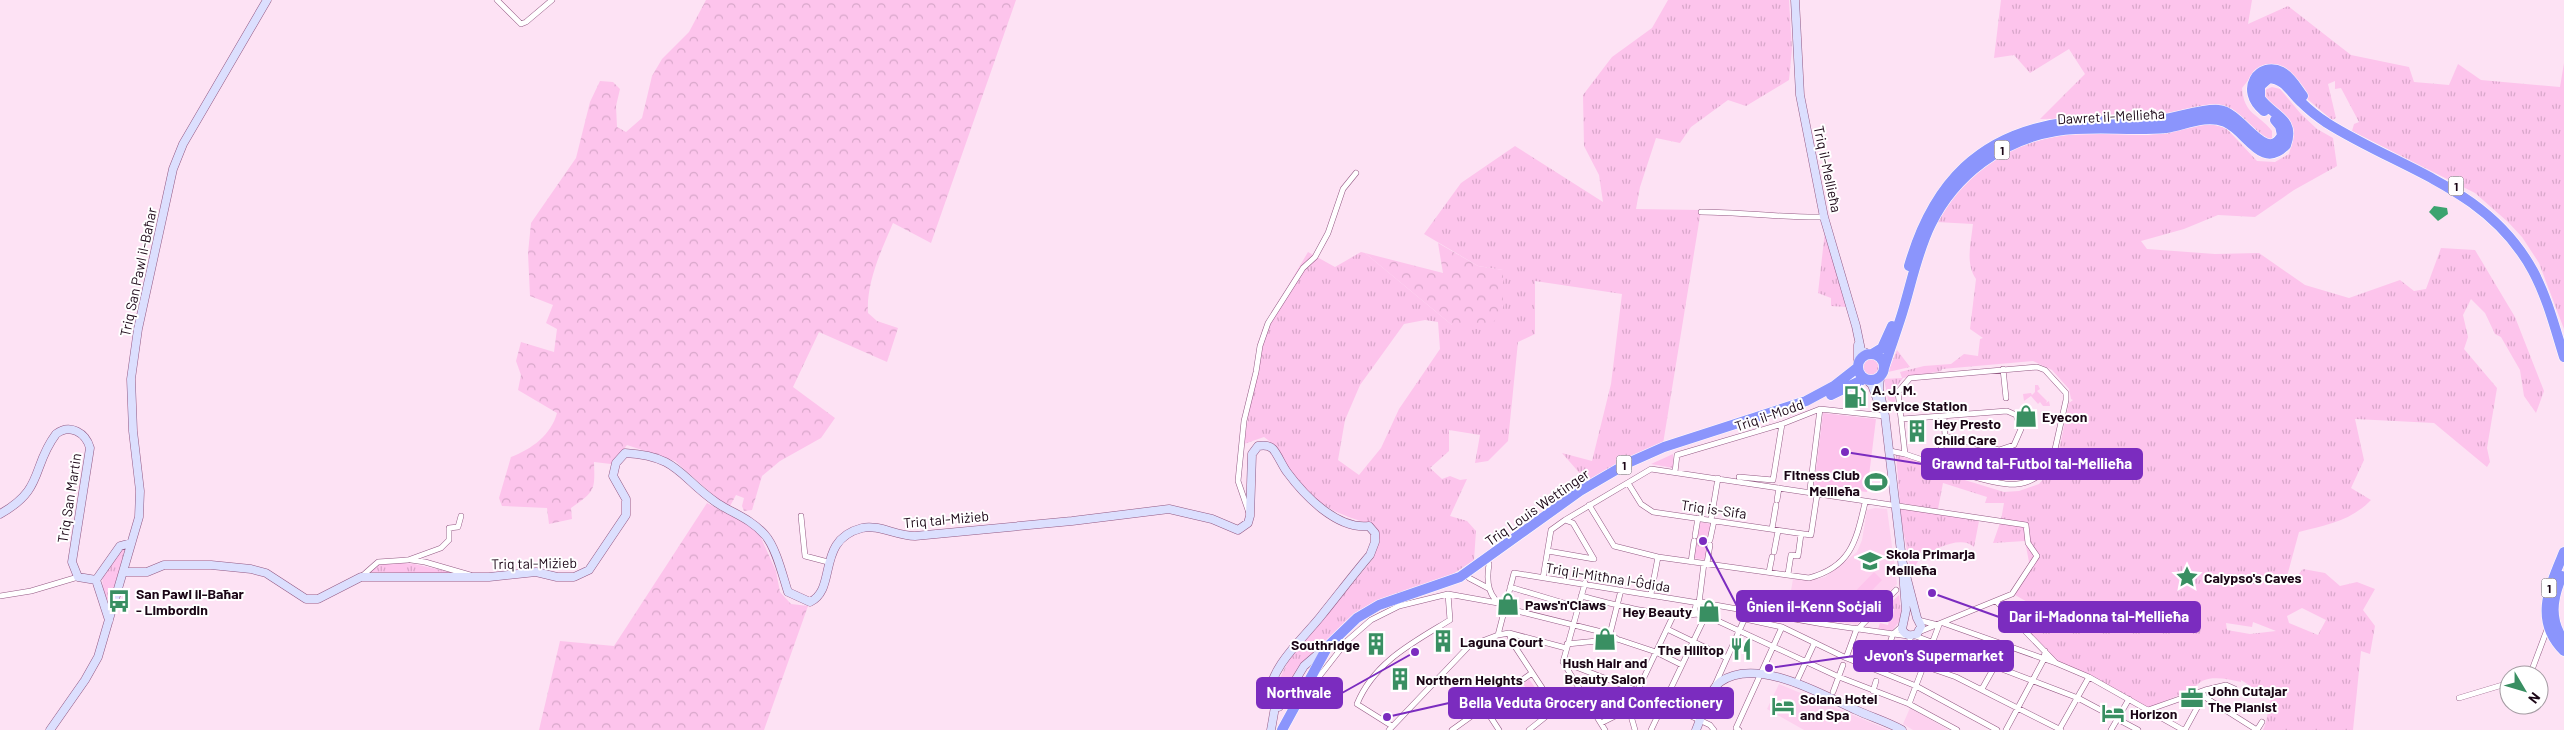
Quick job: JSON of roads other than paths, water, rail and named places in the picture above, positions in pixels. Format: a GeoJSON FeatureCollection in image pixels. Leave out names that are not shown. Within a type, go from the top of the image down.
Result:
{"type":"FeatureCollection","features":[{"type":"Feature","properties":{"kind":"highway","name":"Dawret il-Mellieħa"},"geometry":{"type":"LineString","coordinates":[[1870,354],[1882,348],[1888,337],[1924,220],[1953,178],[1980,154],[2012,136],[2053,125],[2071,122],[2152,121],[2219,110],[2237,118],[2260,142],[2270,145],[2280,140],[2282,130],[2276,121],[2254,101],[2251,86],[2259,74],[2276,70],[2289,78],[2304,98],[2335,123],[2460,188],[2498,215],[2518,238],[2542,273],[2564,335]]}},
{"type":"Feature","properties":{"kind":"highway","name":"Dawret il-Mellieħa"},"geometry":{"type":"LineString","coordinates":[[1882,372],[1930,225],[1958,182],[1976,167],[2016,143],[2056,131],[2151,129],[2210,119],[2226,122],[2242,133],[2256,148],[2264,153],[2273,154],[2286,145],[2289,129],[2286,123],[2260,98],[2260,86],[2269,78],[2282,82],[2300,101],[2330,125],[2477,204],[2494,219],[2514,240],[2533,271],[2564,357]]}},
{"type":"Feature","properties":{"kind":"highway"},"geometry":{"type":"LineString","coordinates":[[1870,354],[1881,359],[1882,372],[1876,380],[1865,380],[1858,366],[1870,354]]}},
{"type":"Feature","properties":{"kind":"highway","name":"Triq Louis Wettinger"},"geometry":{"type":"LineString","coordinates":[[1282,730],[1328,646],[1357,618],[1379,605],[1460,577],[1580,491],[1628,463],[1664,447],[1806,401],[1834,386],[1858,366]]}},
{"type":"Feature","properties":{"kind":"highway","name":"Triq Louis Wettinger"},"geometry":{"type":"LineString","coordinates":[[1288,730],[1332,650],[1354,628],[1392,605],[1438,592],[1469,578],[1583,496],[1646,461],[1694,442],[1808,407],[1851,384],[1865,380]]}},
{"type":"Feature","properties":{"kind":"highway","name":"1"},"geometry":{"type":"LineString","coordinates":[[2564,552],[2546,599],[2548,627],[2564,651]]}},
{"type":"Feature","properties":{"kind":"highway","name":"1"},"geometry":{"type":"LineString","coordinates":[[2564,570],[2553,607],[2555,624],[2564,641]]}},
{"type":"Feature","properties":{"kind":"street","name":"Triq San Pawl il-Baħar"},"geometry":{"type":"LineString","coordinates":[[50,730],[93,668],[110,623],[141,504],[131,400],[133,360],[173,169],[183,144],[267,0]]}},
{"type":"Feature","properties":{"kind":"street"},"geometry":{"type":"LineString","coordinates":[[497,0],[521,24],[552,0]]}},
{"type":"Feature","properties":{"kind":"street","name":"Triq il-Mellieħa"},"geometry":{"type":"LineString","coordinates":[[1795,0],[1800,95],[1824,217],[1856,326],[1858,366]]}},
{"type":"Feature","properties":{"kind":"street"},"geometry":{"type":"LineString","coordinates":[[1250,516],[1238,481],[1244,421],[1256,372],[1260,346],[1268,323],[1303,268],[1316,257],[1328,233],[1343,189],[1356,173]]}},
{"type":"Feature","properties":{"kind":"street"},"geometry":{"type":"LineString","coordinates":[[1701,212],[1728,212],[1766,217],[1824,217]]}},
{"type":"Feature","properties":{"kind":"street","name":"Triq il-Mellieħa"},"geometry":{"type":"LineString","coordinates":[[1858,340],[1861,350],[1870,354]]}},
{"type":"Feature","properties":{"kind":"street"},"geometry":{"type":"LineString","coordinates":[[1890,451],[1999,483],[2016,484],[2034,480],[2051,467],[2066,392],[2045,370],[2037,366],[1910,378],[1898,392],[1905,454]]}},
{"type":"Feature","properties":{"kind":"street"},"geometry":{"type":"LineString","coordinates":[[2003,369],[2006,398]]}},
{"type":"Feature","properties":{"kind":"street"},"geometry":{"type":"LineString","coordinates":[[1882,372],[1879,389],[1886,416],[1894,504],[1902,560],[1921,626],[1913,635],[1904,659],[1982,689],[2060,730],[2088,677]]}},
{"type":"Feature","properties":{"kind":"street"},"geometry":{"type":"LineString","coordinates":[[1865,380],[1872,385],[1880,409],[1886,416]]}},
{"type":"Feature","properties":{"kind":"street"},"geometry":{"type":"LineString","coordinates":[[1810,489],[1820,409]]}},
{"type":"Feature","properties":{"kind":"street","name":"Triq il-Modd"},"geometry":{"type":"LineString","coordinates":[[1675,472],[1677,455],[1782,424],[1820,409],[1886,416]]}},
{"type":"Feature","properties":{"kind":"street"},"geometry":{"type":"LineString","coordinates":[[1902,419],[2007,411],[2016,415],[2021,429],[2014,445],[2000,450],[1945,436]]}},
{"type":"Feature","properties":{"kind":"street"},"geometry":{"type":"LineString","coordinates":[[1941,448],[1945,436],[1944,416]]}},
{"type":"Feature","properties":{"kind":"street"},"geometry":{"type":"LineString","coordinates":[[1739,477],[1774,480],[1782,424]]}},
{"type":"Feature","properties":{"kind":"street","name":"Triq San Martin"},"geometry":{"type":"LineString","coordinates":[[0,514],[14,505],[32,486],[56,434],[60,431],[74,430],[84,435],[90,448],[72,556],[78,577]]}},
{"type":"Feature","properties":{"kind":"street"},"geometry":{"type":"LineString","coordinates":[[1250,516],[1252,454],[1258,446],[1267,445],[1273,449],[1288,474],[1322,507],[1347,523],[1358,527],[1369,526],[1375,533],[1375,542],[1370,555],[1302,636],[1281,667],[1268,693],[1268,699],[1274,707],[1271,730]]}},
{"type":"Feature","properties":{"kind":"street","name":"Triq tal-Miżieb"},"geometry":{"type":"LineString","coordinates":[[124,572],[147,572],[164,565],[211,565],[251,569],[266,574],[306,600],[318,598],[361,577],[470,575],[489,577],[536,572],[568,577],[580,575],[589,570],[626,515],[626,499],[612,476],[616,463],[625,453],[647,454],[674,466],[717,503],[750,520],[766,536],[788,592],[795,597],[810,602],[817,599],[824,585],[828,562],[839,540],[863,528],[880,529],[901,536],[915,536],[1072,521],[1169,509],[1212,519],[1238,530],[1248,523],[1250,516]]}},
{"type":"Feature","properties":{"kind":"street"},"geometry":{"type":"LineString","coordinates":[[1543,578],[1551,530],[1588,505],[1651,469],[1718,478],[1865,503],[1894,504],[2026,526],[2028,543],[2037,556],[2012,594],[1913,635],[1893,634],[1708,606],[1705,603],[1699,603]]}},
{"type":"Feature","properties":{"kind":"street"},"geometry":{"type":"LineString","coordinates":[[1718,478],[1710,543],[1699,603],[1695,608],[1702,615],[1839,677],[1909,704],[1957,730]]}},
{"type":"Feature","properties":{"kind":"street","name":"Triq is-Sifa"},"geometry":{"type":"LineString","coordinates":[[1628,483],[1641,504],[1653,512],[1811,535],[1817,495]]}},
{"type":"Feature","properties":{"kind":"street"},"geometry":{"type":"LineString","coordinates":[[1769,572],[1773,554],[1776,503],[1779,488]]}},
{"type":"Feature","properties":{"kind":"street"},"geometry":{"type":"LineString","coordinates":[[1588,505],[1614,546],[1658,557],[1809,578],[1835,568],[1855,543],[1865,503]]}},
{"type":"Feature","properties":{"kind":"street"},"geometry":{"type":"LineString","coordinates":[[408,560],[440,548],[448,542],[450,538],[448,530],[451,527],[458,527],[461,516]]}},
{"type":"Feature","properties":{"kind":"street"},"geometry":{"type":"LineString","coordinates":[[801,516],[805,556],[828,562]]}},
{"type":"Feature","properties":{"kind":"street"},"geometry":{"type":"LineString","coordinates":[[1691,562],[1698,518]]}},
{"type":"Feature","properties":{"kind":"street"},"geometry":{"type":"LineString","coordinates":[[1548,551],[1594,559],[1573,523],[1565,520]]}},
{"type":"Feature","properties":{"kind":"street"},"geometry":{"type":"LineString","coordinates":[[1788,574],[1792,556],[1798,556],[1801,534]]}},
{"type":"Feature","properties":{"kind":"street"},"geometry":{"type":"LineString","coordinates":[[96,580],[120,546],[131,543]]}},
{"type":"Feature","properties":{"kind":"street"},"geometry":{"type":"LineString","coordinates":[[1651,594],[1658,557]]}},
{"type":"Feature","properties":{"kind":"street"},"geometry":{"type":"LineString","coordinates":[[361,577],[378,562],[408,560],[425,562],[470,575]]}},
{"type":"Feature","properties":{"kind":"street"},"geometry":{"type":"LineString","coordinates":[[1902,560],[1903,632],[2078,698],[2138,730]]}},
{"type":"Feature","properties":{"kind":"street"},"geometry":{"type":"LineString","coordinates":[[1489,564],[1486,578],[1488,588],[1498,603],[1505,608],[1610,634],[1617,639],[1656,652],[1682,665]]}},
{"type":"Feature","properties":{"kind":"street","name":"Triq il-Mitħna l-Ġdida"},"geometry":{"type":"LineString","coordinates":[[1510,587],[1514,573],[1699,603]]}},
{"type":"Feature","properties":{"kind":"street"},"geometry":{"type":"LineString","coordinates":[[0,596],[31,591],[78,577],[96,580]]}},
{"type":"Feature","properties":{"kind":"street"},"geometry":{"type":"LineString","coordinates":[[1469,578],[1488,588]]}},
{"type":"Feature","properties":{"kind":"street"},"geometry":{"type":"LineString","coordinates":[[96,580],[110,623]]}},
{"type":"Feature","properties":{"kind":"street"},"geometry":{"type":"LineString","coordinates":[[1585,583],[1563,662],[1605,730]]}},
{"type":"Feature","properties":{"kind":"street"},"geometry":{"type":"LineString","coordinates":[[1498,635],[1510,587],[1577,607]]}},
{"type":"Feature","properties":{"kind":"street"},"geometry":{"type":"LineString","coordinates":[[1610,634],[1622,590]]}},
{"type":"Feature","properties":{"kind":"street"},"geometry":{"type":"LineString","coordinates":[[1846,658],[1858,628],[1896,590]]}},
{"type":"Feature","properties":{"kind":"street"},"geometry":{"type":"LineString","coordinates":[[1311,687],[1347,641],[1371,620],[1400,606],[1448,594],[1498,603]]}},
{"type":"Feature","properties":{"kind":"street"},"geometry":{"type":"LineString","coordinates":[[1448,594],[1450,620],[1396,653],[1373,676],[1357,704],[1390,728],[1469,646],[1509,633],[1567,646],[1617,639]]}},
{"type":"Feature","properties":{"kind":"street"},"geometry":{"type":"LineString","coordinates":[[1581,596],[1618,605],[1674,614],[1702,615]]}},
{"type":"Feature","properties":{"kind":"street"},"geometry":{"type":"LineString","coordinates":[[1996,600],[2056,663]]}},
{"type":"Feature","properties":{"kind":"street"},"geometry":{"type":"LineString","coordinates":[[1651,730],[1693,642],[1702,615],[1709,610],[1708,606]]}},
{"type":"Feature","properties":{"kind":"street"},"geometry":{"type":"LineString","coordinates":[[1696,730],[1748,611]]}},
{"type":"Feature","properties":{"kind":"street"},"geometry":{"type":"LineString","coordinates":[[1601,723],[1629,709],[1674,614]]}},
{"type":"Feature","properties":{"kind":"street"},"geometry":{"type":"LineString","coordinates":[[1745,619],[1782,627],[1814,644],[1916,686],[1997,730]]}},
{"type":"Feature","properties":{"kind":"street"},"geometry":{"type":"LineString","coordinates":[[1880,671],[1893,634],[1903,623],[1918,619],[1941,624],[2056,663],[2088,677],[2184,730],[2205,690]]}},
{"type":"Feature","properties":{"kind":"street"},"geometry":{"type":"LineString","coordinates":[[1909,704],[1941,624]]}},
{"type":"Feature","properties":{"kind":"street"},"geometry":{"type":"LineString","coordinates":[[1737,729],[1760,673],[1782,627]]}},
{"type":"Feature","properties":{"kind":"street"},"geometry":{"type":"LineString","coordinates":[[2534,665],[2548,627]]}},
{"type":"Feature","properties":{"kind":"street"},"geometry":{"type":"LineString","coordinates":[[1667,629],[1727,658]]}},
{"type":"Feature","properties":{"kind":"street"},"geometry":{"type":"LineString","coordinates":[[1509,633],[1556,709]]}},
{"type":"Feature","properties":{"kind":"street"},"geometry":{"type":"LineString","coordinates":[[1796,683],[1814,644]]}},
{"type":"Feature","properties":{"kind":"street"},"geometry":{"type":"LineString","coordinates":[[1274,707],[1279,707],[1304,666],[1328,646]]}},
{"type":"Feature","properties":{"kind":"street"},"geometry":{"type":"LineString","coordinates":[[1982,689],[2006,646]]}},
{"type":"Feature","properties":{"kind":"street"},"geometry":{"type":"LineString","coordinates":[[2006,730],[2044,659],[2045,652]]}},
{"type":"Feature","properties":{"kind":"street"},"geometry":{"type":"LineString","coordinates":[[1563,662],[1638,691],[1700,720],[1714,730]]}},
{"type":"Feature","properties":{"kind":"street"},"geometry":{"type":"LineString","coordinates":[[1833,692],[1844,665]]}},
{"type":"Feature","properties":{"kind":"street"},"geometry":{"type":"LineString","coordinates":[[1452,730],[1532,673]]}},
{"type":"Feature","properties":{"kind":"street"},"geometry":{"type":"LineString","coordinates":[[1715,688],[1720,682],[1739,673],[1760,673],[1796,683],[1902,730]]}},
{"type":"Feature","properties":{"kind":"street"},"geometry":{"type":"LineString","coordinates":[[1873,691],[1876,681]]}},
{"type":"Feature","properties":{"kind":"street"},"geometry":{"type":"LineString","coordinates":[[2148,710],[2205,690],[2226,685],[2235,689]]}},
{"type":"Feature","properties":{"kind":"street"},"geometry":{"type":"LineString","coordinates":[[2459,698],[2499,686]]}},
{"type":"Feature","properties":{"kind":"street"},"geometry":{"type":"LineString","coordinates":[[1529,730],[1580,690]]}},
{"type":"Feature","properties":{"kind":"street"},"geometry":{"type":"LineString","coordinates":[[2203,696],[2257,730],[2262,722]]}},
{"type":"Feature","properties":{"kind":"street"},"geometry":{"type":"LineString","coordinates":[[2112,730],[2128,699]]}},
{"type":"Feature","properties":{"kind":"street"},"geometry":{"type":"LineString","coordinates":[[1484,707],[1500,730]]}},
{"type":"Feature","properties":{"kind":"street"},"geometry":{"type":"LineString","coordinates":[[1629,709],[1634,730]]}},
{"type":"Feature","properties":{"kind":"place","name":"A. J. M. Service Station"},"geometry":{"type":"Point","coordinates":[1855,397]}},
{"type":"Feature","properties":{"kind":"place","name":"Eyecon"},"geometry":{"type":"Point","coordinates":[2026,416]}},
{"type":"Feature","properties":{"kind":"place","name":"Hey Presto Child Care"},"geometry":{"type":"Point","coordinates":[1917,431]}},
{"type":"Feature","properties":{"kind":"place","name":"Grawnd tal-Futbol tal-Mellieħa"},"geometry":{"type":"Point","coordinates":[1845,452]}},
{"type":"Feature","properties":{"kind":"place","name":"Fitness Club Mellieħa"},"geometry":{"type":"Point","coordinates":[1876,482]}},
{"type":"Feature","properties":{"kind":"place","name":"Ġnien il-Kenn Soċjali"},"geometry":{"type":"Point","coordinates":[1703,541]}},
{"type":"Feature","properties":{"kind":"place","name":"Skola Primarja Mellieħa"},"geometry":{"type":"Point","coordinates":[1870,561]}},
{"type":"Feature","properties":{"kind":"place","name":"Calypso's Caves"},"geometry":{"type":"Point","coordinates":[2187,577]}},
{"type":"Feature","properties":{"kind":"place","name":"Dar il-Madonna tal-Mellieħa"},"geometry":{"type":"Point","coordinates":[1932,593]}},
{"type":"Feature","properties":{"kind":"place","name":"San Pawl il-Baħar - Limbordin"},"geometry":{"type":"Point","coordinates":[119,601]}},
{"type":"Feature","properties":{"kind":"place","name":"Paws'n'Claws"},"geometry":{"type":"Point","coordinates":[1508,604]}},
{"type":"Feature","properties":{"kind":"place","name":"Hey Beauty"},"geometry":{"type":"Point","coordinates":[1709,611]}},
{"type":"Feature","properties":{"kind":"place","name":"Hush Hair and Beauty Salon"},"geometry":{"type":"Point","coordinates":[1605,639]}},
{"type":"Feature","properties":{"kind":"place","name":"Laguna Court"},"geometry":{"type":"Point","coordinates":[1443,641]}},
{"type":"Feature","properties":{"kind":"place","name":"Southridge"},"geometry":{"type":"Point","coordinates":[1376,644]}},
{"type":"Feature","properties":{"kind":"place","name":"The Hilltop"},"geometry":{"type":"Point","coordinates":[1741,649]}},
{"type":"Feature","properties":{"kind":"place","name":"Northvale"},"geometry":{"type":"Point","coordinates":[1415,652]}},
{"type":"Feature","properties":{"kind":"place","name":"Jevon's Supermarket"},"geometry":{"type":"Point","coordinates":[1769,668]}},
{"type":"Feature","properties":{"kind":"place","name":"Northern Heights"},"geometry":{"type":"Point","coordinates":[1400,679]}},
{"type":"Feature","properties":{"kind":"place","name":"John Cutajar The Pianist"},"geometry":{"type":"Point","coordinates":[2192,698]}},
{"type":"Feature","properties":{"kind":"place","name":"Solana Hotel and Spa"},"geometry":{"type":"Point","coordinates":[1783,706]}},
{"type":"Feature","properties":{"kind":"place","name":"Horizon"},"geometry":{"type":"Point","coordinates":[2113,713]}},
{"type":"Feature","properties":{"kind":"place","name":"Bella Veduta Grocery and Confectionery"},"geometry":{"type":"Point","coordinates":[1387,717]}}]}
